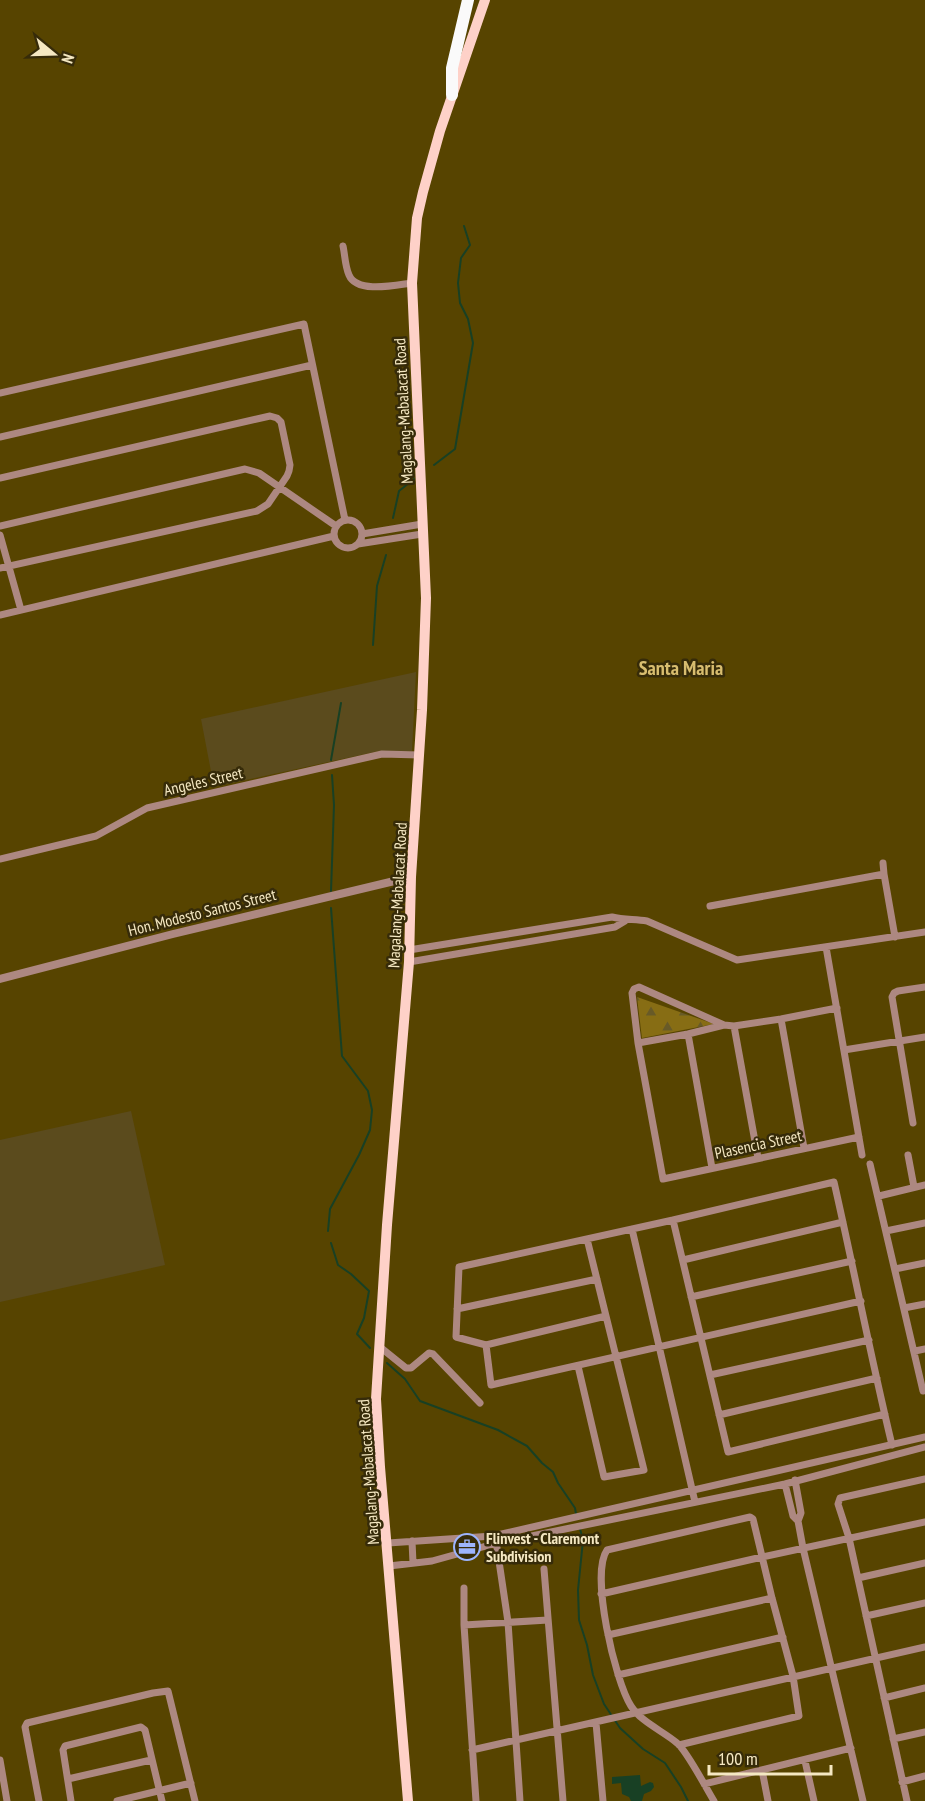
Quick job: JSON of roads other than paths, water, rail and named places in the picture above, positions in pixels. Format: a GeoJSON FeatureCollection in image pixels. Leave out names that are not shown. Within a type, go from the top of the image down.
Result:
{"type":"FeatureCollection","features":[{"type":"Feature","properties":{"kind":"highway"},"geometry":{"type":"LineString","coordinates":[[452,95],[452,68],[468,0]]}},
{"type":"Feature","properties":{"kind":"main road","name":"Magalang-Mabalacat Road"},"geometry":{"type":"LineString","coordinates":[[408,1801],[376,1400],[387,1225],[409,962],[411,877],[420,755],[426,598],[418,530],[412,284],[417,218],[440,131],[485,0]]}},
{"type":"Feature","properties":{"kind":"street"},"geometry":{"type":"LineString","coordinates":[[343,246],[349,277],[358,285],[378,287],[412,284]]}},
{"type":"Feature","properties":{"kind":"street"},"geometry":{"type":"LineString","coordinates":[[0,393],[304,324],[345,520]]}},
{"type":"Feature","properties":{"kind":"street"},"geometry":{"type":"LineString","coordinates":[[0,437],[312,365]]}},
{"type":"Feature","properties":{"kind":"street"},"geometry":{"type":"LineString","coordinates":[[0,478],[270,416],[281,422],[290,465],[287,476],[268,504],[257,511],[0,568]]}},
{"type":"Feature","properties":{"kind":"street"},"geometry":{"type":"LineString","coordinates":[[0,526],[245,469],[259,473],[336,526]]}},
{"type":"Feature","properties":{"kind":"street"},"geometry":{"type":"LineString","coordinates":[[358,544],[362,534],[355,522],[345,520],[336,526],[334,536],[338,544],[345,548],[418,530]]}},
{"type":"Feature","properties":{"kind":"street"},"geometry":{"type":"LineString","coordinates":[[362,534],[418,530]]}},
{"type":"Feature","properties":{"kind":"street"},"geometry":{"type":"LineString","coordinates":[[0,536],[21,610]]}},
{"type":"Feature","properties":{"kind":"street"},"geometry":{"type":"LineString","coordinates":[[0,615],[334,536]]}},
{"type":"Feature","properties":{"kind":"street","name":"Angeles Street"},"geometry":{"type":"LineString","coordinates":[[0,859],[96,836],[147,808],[382,754],[420,755]]}},
{"type":"Feature","properties":{"kind":"street"},"geometry":{"type":"LineString","coordinates":[[883,863],[895,937]]}},
{"type":"Feature","properties":{"kind":"street"},"geometry":{"type":"LineString","coordinates":[[710,906],[884,874]]}},
{"type":"Feature","properties":{"kind":"street","name":"Hon. Modesto Santos Street"},"geometry":{"type":"LineString","coordinates":[[0,980],[172,934],[411,877]]}},
{"type":"Feature","properties":{"kind":"street"},"geometry":{"type":"LineString","coordinates":[[409,950],[612,917],[625,921]]}},
{"type":"Feature","properties":{"kind":"street"},"geometry":{"type":"LineString","coordinates":[[409,962],[615,927],[625,921],[637,919],[647,921],[738,960],[925,932]]}},
{"type":"Feature","properties":{"kind":"street"},"geometry":{"type":"LineString","coordinates":[[826,947],[862,1155]]}},
{"type":"Feature","properties":{"kind":"street"},"geometry":{"type":"LineString","coordinates":[[426,948],[427,959]]}},
{"type":"Feature","properties":{"kind":"street"},"geometry":{"type":"LineString","coordinates":[[724,1025],[688,1034],[638,1042],[632,993],[636,987],[724,1025],[734,1026],[837,1008]]}},
{"type":"Feature","properties":{"kind":"street"},"geometry":{"type":"LineString","coordinates":[[913,1123],[892,998],[894,993],[925,987]]}},
{"type":"Feature","properties":{"kind":"street"},"geometry":{"type":"LineString","coordinates":[[781,1018],[804,1148]]}},
{"type":"Feature","properties":{"kind":"street"},"geometry":{"type":"LineString","coordinates":[[734,1026],[758,1158]]}},
{"type":"Feature","properties":{"kind":"street"},"geometry":{"type":"LineString","coordinates":[[688,1034],[712,1168]]}},
{"type":"Feature","properties":{"kind":"street"},"geometry":{"type":"LineString","coordinates":[[844,1050],[925,1037]]}},
{"type":"Feature","properties":{"kind":"street","name":"Plasencia Street"},"geometry":{"type":"LineString","coordinates":[[638,1042],[663,1179],[859,1137]]}},
{"type":"Feature","properties":{"kind":"street"},"geometry":{"type":"LineString","coordinates":[[908,1155],[915,1187]]}},
{"type":"Feature","properties":{"kind":"street"},"geometry":{"type":"LineString","coordinates":[[870,1164],[923,1391],[925,1390]]}},
{"type":"Feature","properties":{"kind":"street"},"geometry":{"type":"LineString","coordinates":[[606,1316],[486,1346],[456,1337],[459,1267],[834,1182],[892,1445]]}},
{"type":"Feature","properties":{"kind":"street"},"geometry":{"type":"LineString","coordinates":[[879,1196],[925,1185]]}},
{"type":"Feature","properties":{"kind":"street"},"geometry":{"type":"LineString","coordinates":[[673,1220],[728,1452],[885,1414]]}},
{"type":"Feature","properties":{"kind":"street"},"geometry":{"type":"LineString","coordinates":[[683,1260],[843,1222]]}},
{"type":"Feature","properties":{"kind":"street"},"geometry":{"type":"LineString","coordinates":[[886,1231],[925,1223]]}},
{"type":"Feature","properties":{"kind":"street"},"geometry":{"type":"LineString","coordinates":[[632,1229],[695,1502]]}},
{"type":"Feature","properties":{"kind":"street"},"geometry":{"type":"LineString","coordinates":[[578,1366],[604,1477],[644,1470],[587,1239]]}},
{"type":"Feature","properties":{"kind":"street"},"geometry":{"type":"LineString","coordinates":[[691,1297],[852,1261]]}},
{"type":"Feature","properties":{"kind":"street"},"geometry":{"type":"LineString","coordinates":[[895,1269],[925,1263]]}},
{"type":"Feature","properties":{"kind":"street"},"geometry":{"type":"LineString","coordinates":[[457,1309],[597,1279]]}},
{"type":"Feature","properties":{"kind":"street"},"geometry":{"type":"LineString","coordinates":[[486,1346],[491,1385],[861,1301]]}},
{"type":"Feature","properties":{"kind":"street"},"geometry":{"type":"LineString","coordinates":[[904,1308],[925,1304]]}},
{"type":"Feature","properties":{"kind":"street"},"geometry":{"type":"LineString","coordinates":[[710,1375],[869,1340]]}},
{"type":"Feature","properties":{"kind":"street"},"geometry":{"type":"LineString","coordinates":[[380,1347],[406,1368],[411,1368],[429,1353],[433,1354],[480,1403]]}},
{"type":"Feature","properties":{"kind":"street"},"geometry":{"type":"LineString","coordinates":[[915,1352],[925,1349]]}},
{"type":"Feature","properties":{"kind":"street"},"geometry":{"type":"LineString","coordinates":[[719,1415],[877,1378]]}},
{"type":"Feature","properties":{"kind":"street"},"geometry":{"type":"LineString","coordinates":[[389,1566],[432,1561],[569,1518],[925,1437]]}},
{"type":"Feature","properties":{"kind":"street"},"geometry":{"type":"LineString","coordinates":[[388,1543],[495,1540],[583,1526],[785,1484],[925,1446]]}},
{"type":"Feature","properties":{"kind":"street"},"geometry":{"type":"LineString","coordinates":[[907,1801],[849,1538],[838,1504],[840,1498],[925,1479]]}},
{"type":"Feature","properties":{"kind":"street"},"geometry":{"type":"LineString","coordinates":[[795,1480],[801,1513],[798,1521],[803,1548],[863,1801]]}},
{"type":"Feature","properties":{"kind":"street"},"geometry":{"type":"LineString","coordinates":[[785,1484],[793,1516],[798,1521]]}},
{"type":"Feature","properties":{"kind":"street"},"geometry":{"type":"LineString","coordinates":[[609,1509],[611,1520]]}},
{"type":"Feature","properties":{"kind":"street"},"geometry":{"type":"LineString","coordinates":[[679,1744],[797,1718],[800,1712],[753,1519],[750,1517],[607,1550],[603,1558],[601,1594],[608,1635],[626,1696],[636,1713],[679,1744],[714,1801]]}},
{"type":"Feature","properties":{"kind":"street"},"geometry":{"type":"LineString","coordinates":[[601,1594],[925,1522]]}},
{"type":"Feature","properties":{"kind":"street"},"geometry":{"type":"LineString","coordinates":[[495,1540],[508,1622],[520,1801]]}},
{"type":"Feature","properties":{"kind":"street"},"geometry":{"type":"LineString","coordinates":[[412,1541],[413,1563]]}},
{"type":"Feature","properties":{"kind":"street"},"geometry":{"type":"LineString","coordinates":[[858,1578],[925,1563]]}},
{"type":"Feature","properties":{"kind":"street"},"geometry":{"type":"LineString","coordinates":[[544,1569],[563,1801]]}},
{"type":"Feature","properties":{"kind":"street"},"geometry":{"type":"LineString","coordinates":[[464,1588],[464,1625],[476,1801]]}},
{"type":"Feature","properties":{"kind":"street"},"geometry":{"type":"LineString","coordinates":[[608,1635],[772,1598]]}},
{"type":"Feature","properties":{"kind":"street"},"geometry":{"type":"LineString","coordinates":[[866,1616],[925,1603]]}},
{"type":"Feature","properties":{"kind":"street"},"geometry":{"type":"LineString","coordinates":[[464,1625],[548,1620]]}},
{"type":"Feature","properties":{"kind":"street"},"geometry":{"type":"LineString","coordinates":[[618,1675],[783,1637]]}},
{"type":"Feature","properties":{"kind":"street"},"geometry":{"type":"LineString","coordinates":[[472,1750],[925,1647]]}},
{"type":"Feature","properties":{"kind":"street"},"geometry":{"type":"LineString","coordinates":[[884,1698],[925,1688]]}},
{"type":"Feature","properties":{"kind":"street"},"geometry":{"type":"LineString","coordinates":[[39,1801],[25,1726],[27,1723],[168,1691],[195,1801]]}},
{"type":"Feature","properties":{"kind":"street"},"geometry":{"type":"LineString","coordinates":[[600,1722],[603,1801]]}},
{"type":"Feature","properties":{"kind":"street"},"geometry":{"type":"LineString","coordinates":[[71,1801],[63,1750],[65,1746],[136,1728],[145,1730],[162,1801]]}},
{"type":"Feature","properties":{"kind":"street"},"geometry":{"type":"LineString","coordinates":[[893,1739],[925,1732]]}},
{"type":"Feature","properties":{"kind":"street"},"geometry":{"type":"LineString","coordinates":[[704,1784],[851,1748]]}},
{"type":"Feature","properties":{"kind":"street"},"geometry":{"type":"LineString","coordinates":[[0,1760],[7,1801]]}},
{"type":"Feature","properties":{"kind":"street"},"geometry":{"type":"LineString","coordinates":[[68,1779],[151,1760]]}},
{"type":"Feature","properties":{"kind":"street"},"geometry":{"type":"LineString","coordinates":[[805,1761],[814,1801]]}},
{"type":"Feature","properties":{"kind":"street"},"geometry":{"type":"LineString","coordinates":[[762,1770],[768,1801]]}},
{"type":"Feature","properties":{"kind":"street"},"geometry":{"type":"LineString","coordinates":[[902,1782],[925,1776]]}},
{"type":"Feature","properties":{"kind":"street"},"geometry":{"type":"LineString","coordinates":[[117,1801],[191,1783]]}},
{"type":"Feature","properties":{"kind":"waterway"},"geometry":{"type":"LineString","coordinates":[[434,465],[455,449],[473,343],[468,319],[460,303],[458,283],[461,258],[470,245],[464,226]]}},
{"type":"Feature","properties":{"kind":"waterway"},"geometry":{"type":"LineString","coordinates":[[393,518],[399,491],[414,479]]}},
{"type":"Feature","properties":{"kind":"waterway"},"geometry":{"type":"LineString","coordinates":[[373,645],[377,586],[386,555]]}},
{"type":"Feature","properties":{"kind":"waterway"},"geometry":{"type":"LineString","coordinates":[[331,760],[341,703]]}},
{"type":"Feature","properties":{"kind":"waterway"},"geometry":{"type":"LineString","coordinates":[[331,891],[334,805],[332,775]]}},
{"type":"Feature","properties":{"kind":"waterway"},"geometry":{"type":"LineString","coordinates":[[328,1231],[330,1209],[370,1130],[372,1110],[368,1091],[342,1056],[331,908]]}},
{"type":"Feature","properties":{"kind":"waterway"},"geometry":{"type":"LineString","coordinates":[[331,1243],[338,1265],[369,1291],[364,1318],[357,1334],[370,1348]]}},
{"type":"Feature","properties":{"kind":"waterway"},"geometry":{"type":"LineString","coordinates":[[387,1363],[405,1379],[420,1401],[498,1430],[527,1446],[553,1472],[575,1508],[576,1514]]}},
{"type":"Feature","properties":{"kind":"waterway"},"geometry":{"type":"LineString","coordinates":[[580,1529],[583,1540],[578,1590],[579,1620],[593,1675],[604,1704],[620,1728],[643,1749],[665,1763],[688,1801]]}},
{"type":"Feature","properties":{"kind":"place","name":"Flinvest - Claremont Subdivision"},"geometry":{"type":"Point","coordinates":[467,1547]}},
{"type":"Feature","properties":{"kind":"district","name":"Santa Maria"},"geometry":{"type":"Point","coordinates":[681,668]}}]}
